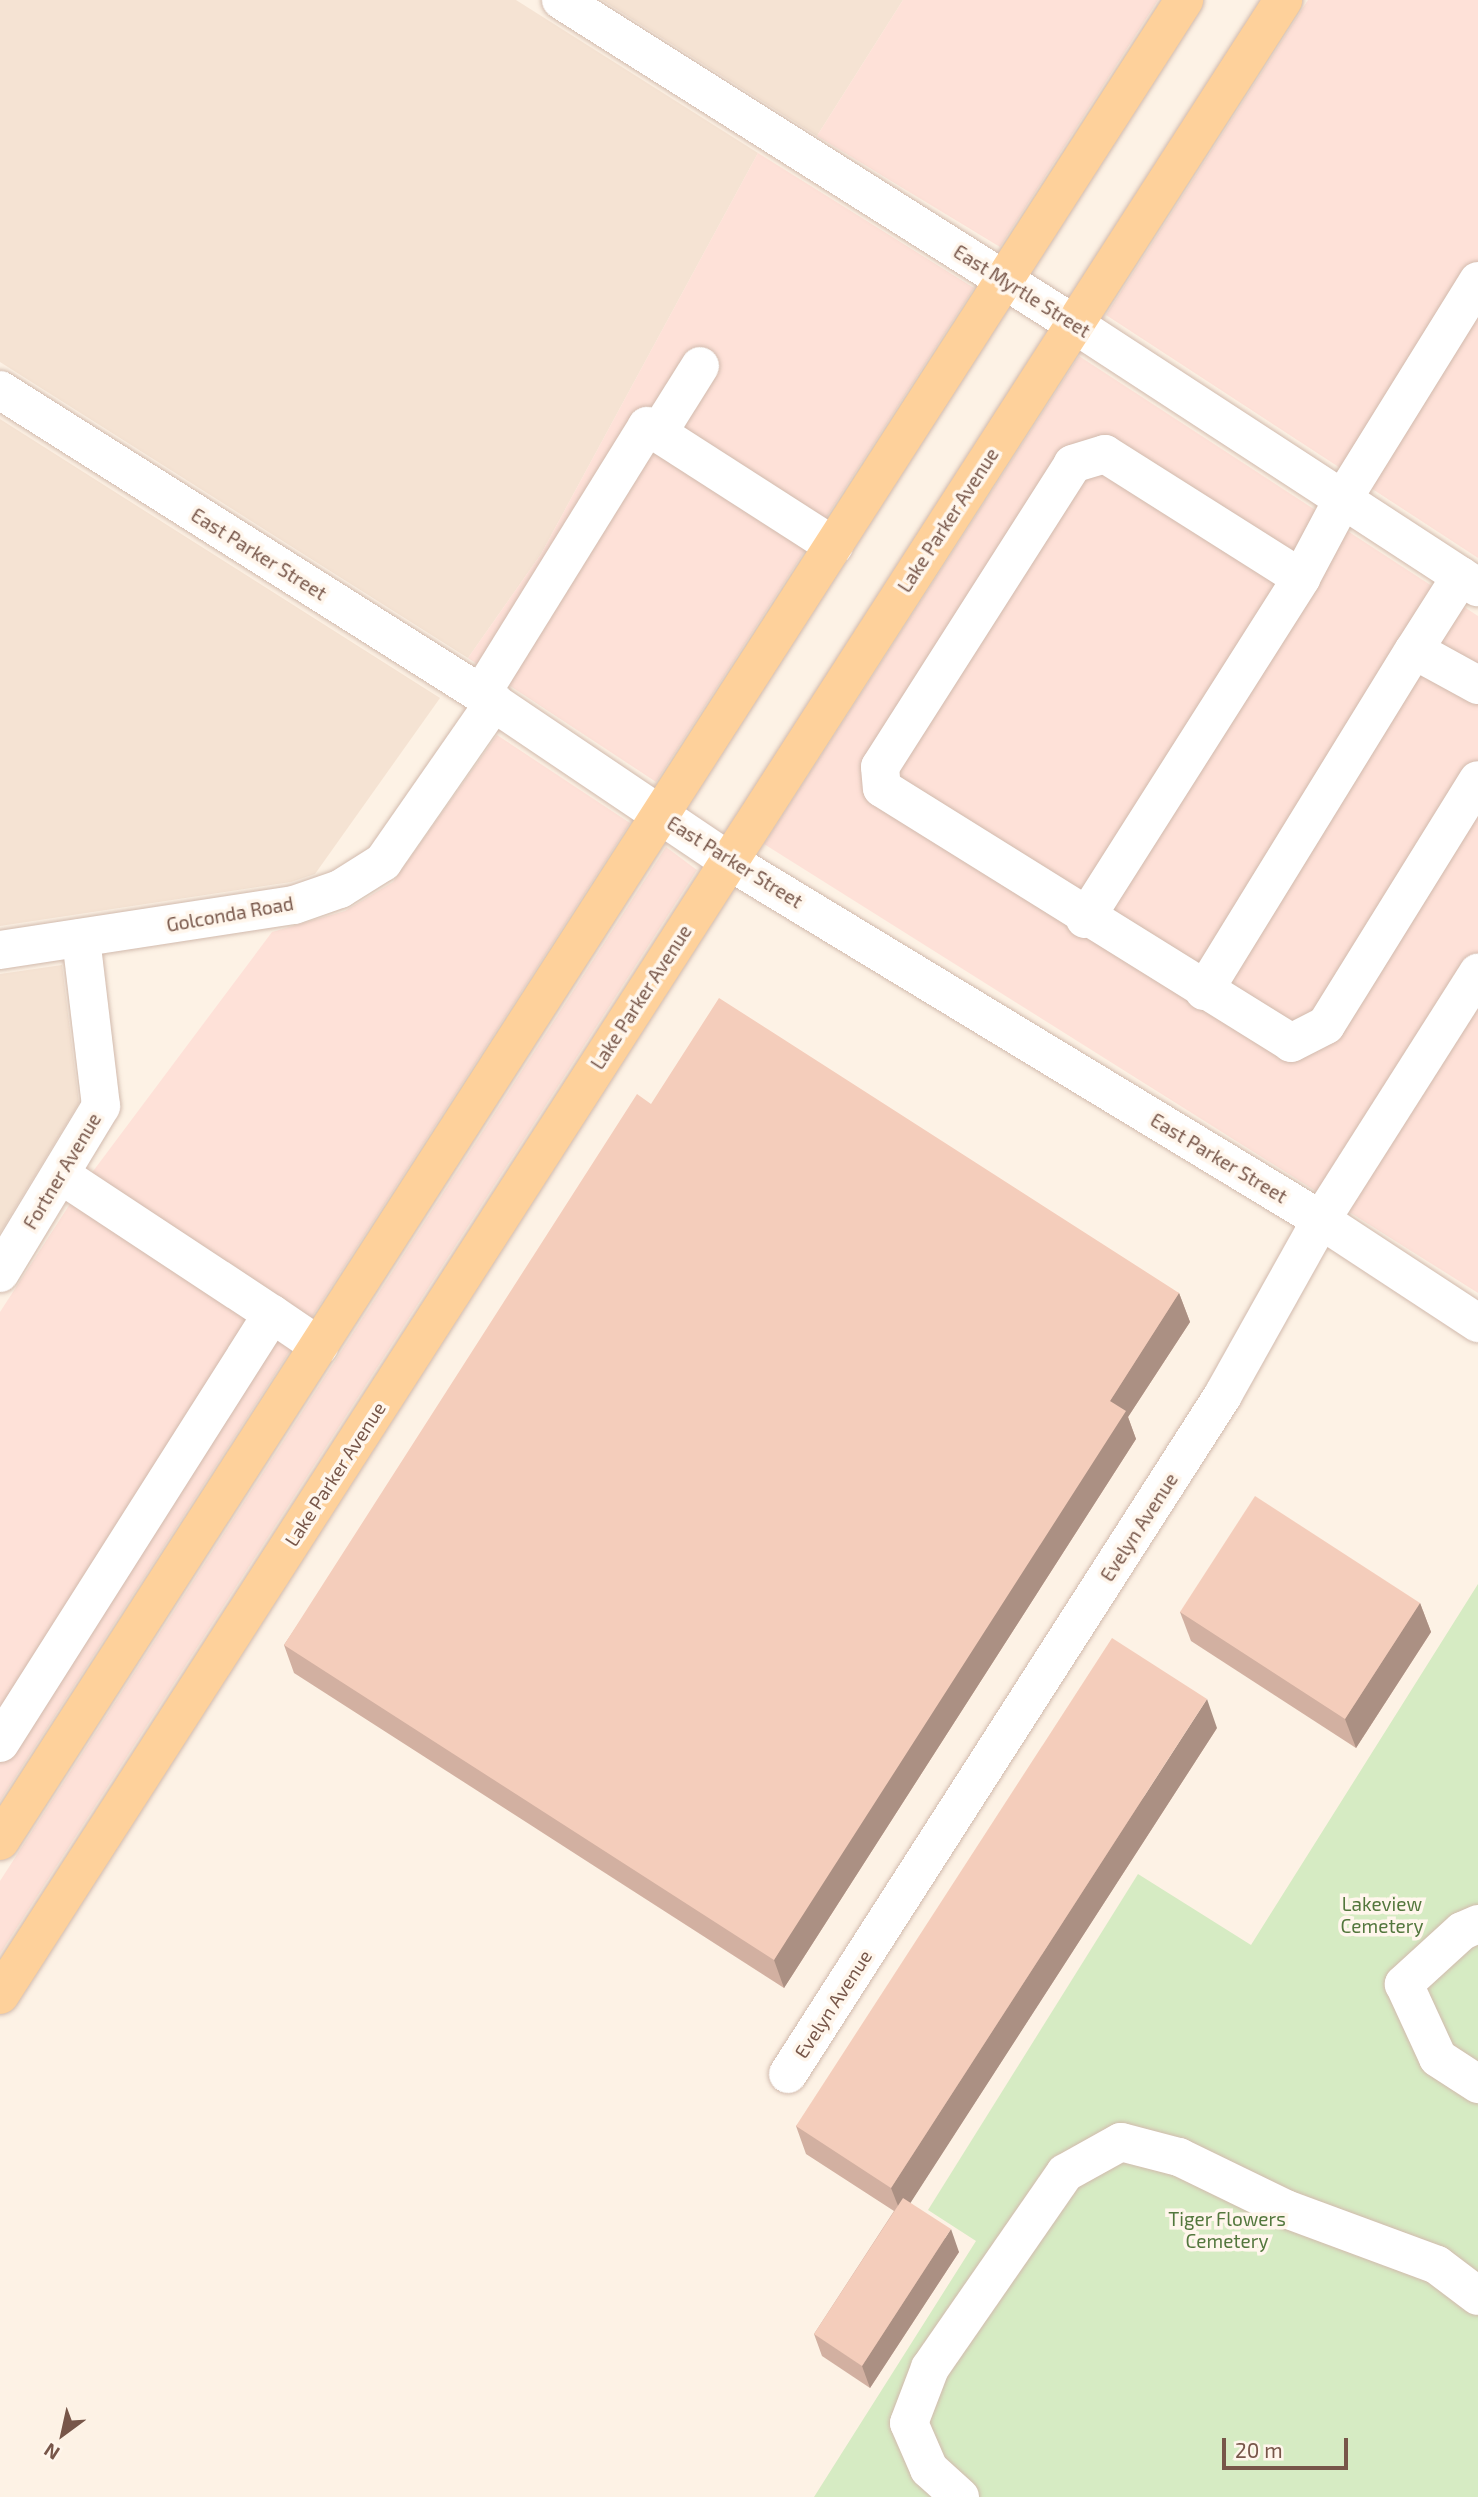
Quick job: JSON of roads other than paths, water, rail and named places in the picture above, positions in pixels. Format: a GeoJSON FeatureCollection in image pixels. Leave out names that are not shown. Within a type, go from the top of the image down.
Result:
{"type":"FeatureCollection","features":[{"type":"Feature","properties":{"kind":"main road"},"geometry":{"type":"LineString","coordinates":[[0,1841],[1184,0]]}},
{"type":"Feature","properties":{"kind":"main road","name":"Lake Parker Avenue"},"geometry":{"type":"LineString","coordinates":[[0,1995],[1283,0]]}},
{"type":"Feature","properties":{"kind":"street","name":"East Myrtle Street"},"geometry":{"type":"LineString","coordinates":[[561,0],[1074,324],[1344,497],[1469,581]]}},
{"type":"Feature","properties":{"kind":"street"},"geometry":{"type":"LineString","coordinates":[[1085,919],[1301,578],[1344,497],[1478,281]]}},
{"type":"Feature","properties":{"kind":"street"},"geometry":{"type":"LineString","coordinates":[[700,366],[658,433],[834,546]]}},
{"type":"Feature","properties":{"kind":"street","name":"East Parker Street"},"geometry":{"type":"LineString","coordinates":[[0,390],[487,698],[729,861],[1321,1220],[1478,1323]]}},
{"type":"Feature","properties":{"kind":"street","name":"Golconda Road"},"geometry":{"type":"LineString","coordinates":[[0,950],[293,905],[340,889],[383,862],[487,698],[647,426],[658,433]]}},
{"type":"Feature","properties":{"kind":"street"},"geometry":{"type":"LineString","coordinates":[[1301,578],[1105,454],[1073,464],[880,767],[882,788],[1085,919],[1291,1043],[1326,1025],[1478,780]]}},
{"type":"Feature","properties":{"kind":"street"},"geometry":{"type":"LineString","coordinates":[[1203,991],[1414,650],[1469,581]]}},
{"type":"Feature","properties":{"kind":"street"},"geometry":{"type":"LineString","coordinates":[[1414,650],[1478,685]]}},
{"type":"Feature","properties":{"kind":"street","name":"Fortner Avenue"},"geometry":{"type":"LineString","coordinates":[[0,1273],[62,1176],[101,1106],[81,938]]}},
{"type":"Feature","properties":{"kind":"street","name":"Evelyn Avenue"},"geometry":{"type":"LineString","coordinates":[[788,2074],[1223,1395],[1321,1220],[1478,973]]}},
{"type":"Feature","properties":{"kind":"street"},"geometry":{"type":"LineString","coordinates":[[62,1176],[319,1346]]}},
{"type":"Feature","properties":{"kind":"street"},"geometry":{"type":"LineString","coordinates":[[0,1743],[272,1314]]}},
{"type":"Feature","properties":{"kind":"street"},"geometry":{"type":"LineString","coordinates":[[1478,1924],[1462,1931],[1404,1984],[1438,2058],[1478,2084]]}},
{"type":"Feature","properties":{"kind":"street"},"geometry":{"type":"LineString","coordinates":[[960,2497],[929,2469],[909,2423],[930,2368],[1065,2173],[1121,2142],[1179,2157],[1286,2209],[1437,2265],[1478,2296]]}},
{"type":"Feature","properties":{"kind":"park label","name":"Lakeview Cemetery"},"geometry":{"type":"Point","coordinates":[1382,1915]}},
{"type":"Feature","properties":{"kind":"park label","name":"Tiger Flowers Cemetery"},"geometry":{"type":"Point","coordinates":[1227,2230]}}]}
